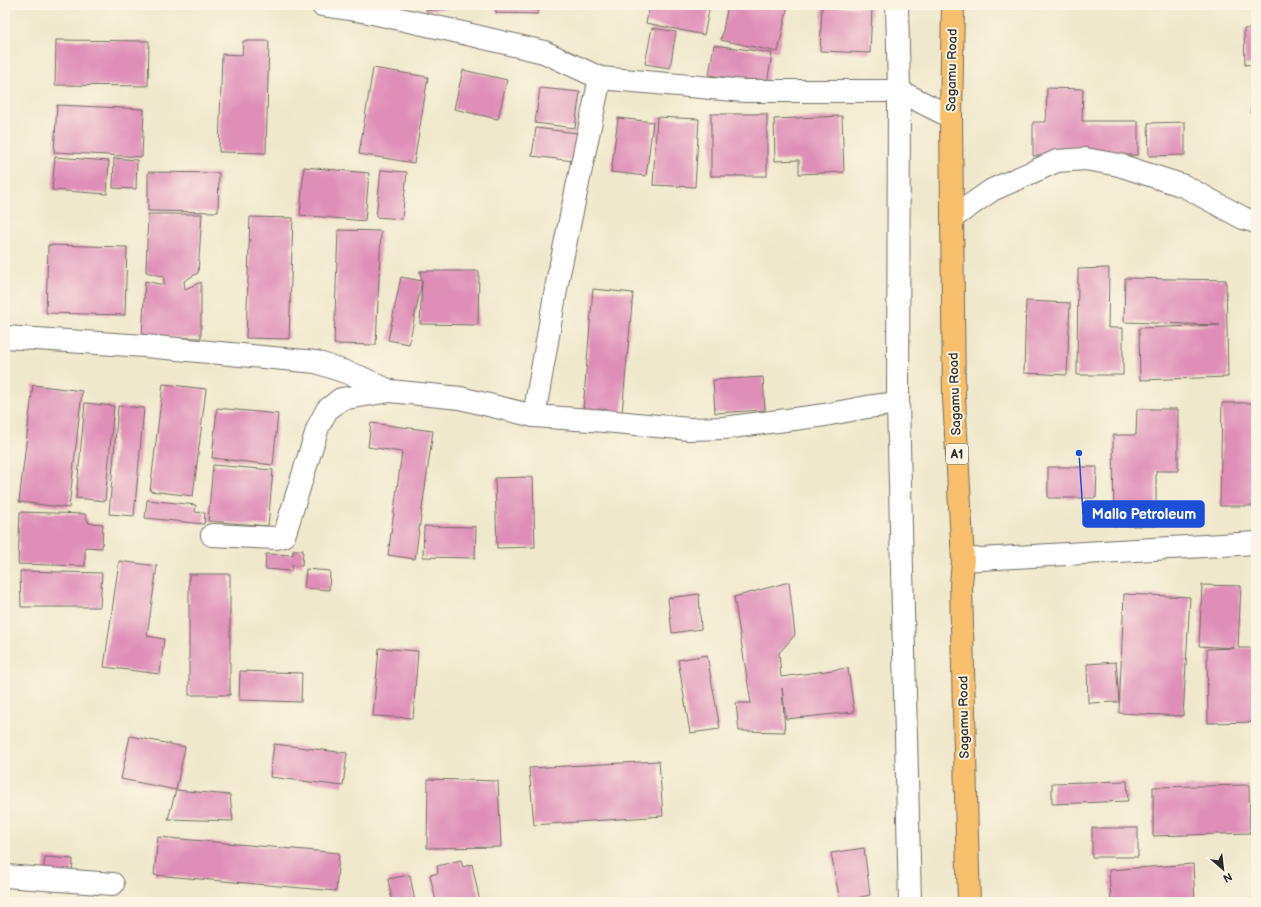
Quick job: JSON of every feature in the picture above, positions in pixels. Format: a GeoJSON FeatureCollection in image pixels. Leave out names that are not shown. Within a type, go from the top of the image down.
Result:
{"type":"FeatureCollection","features":[{"type":"Feature","properties":{"kind":"highway","name":"Sagamu Road"},"geometry":{"type":"LineString","coordinates":[[953,5],[951,117],[954,398],[963,560],[961,585],[969,902]]}},
{"type":"Feature","properties":{"kind":"street"},"geometry":{"type":"LineString","coordinates":[[322,5],[368,12],[435,26],[544,52],[600,78],[746,91],[898,91],[951,117]]}},
{"type":"Feature","properties":{"kind":"street"},"geometry":{"type":"LineString","coordinates":[[897,5],[898,403],[910,902]]}},
{"type":"Feature","properties":{"kind":"street"},"geometry":{"type":"LineString","coordinates":[[534,416],[558,278],[600,78]]}},
{"type":"Feature","properties":{"kind":"street"},"geometry":{"type":"LineString","coordinates":[[952,218],[992,190],[1057,161],[1086,159],[1119,166],[1184,186],[1243,218],[1256,222]]}},
{"type":"Feature","properties":{"kind":"street"},"geometry":{"type":"LineString","coordinates":[[5,337],[145,346],[316,362],[360,377],[390,391]]}},
{"type":"Feature","properties":{"kind":"street"},"geometry":{"type":"LineString","coordinates":[[212,535],[276,538],[284,536],[318,427],[327,410],[342,399],[390,391],[460,398],[534,416],[689,429],[724,428],[825,415],[898,403]]}},
{"type":"Feature","properties":{"kind":"street"},"geometry":{"type":"LineString","coordinates":[[963,560],[1256,543]]}},
{"type":"Feature","properties":{"kind":"street"},"geometry":{"type":"LineString","coordinates":[[5,876],[113,884]]}},
{"type":"Feature","properties":{"kind":"building"},"geometry":{"type":"Polygon","coordinates":[[[426,5],[465,5],[465,6],[426,11],[426,5]]]}},
{"type":"Feature","properties":{"kind":"building"},"geometry":{"type":"Polygon","coordinates":[[[496,5],[539,5],[538,14],[496,13],[496,5]]]}},
{"type":"Feature","properties":{"kind":"building"},"geometry":{"type":"Polygon","coordinates":[[[650,5],[710,5],[704,35],[646,23],[650,5]]]}},
{"type":"Feature","properties":{"kind":"building"},"geometry":{"type":"Polygon","coordinates":[[[728,5],[788,5],[778,52],[721,40],[728,5]]]}},
{"type":"Feature","properties":{"kind":"building"},"geometry":{"type":"Polygon","coordinates":[[[822,6],[872,8],[870,53],[820,51],[822,6]]]}},
{"type":"Feature","properties":{"kind":"building"},"geometry":{"type":"Polygon","coordinates":[[[652,28],[676,32],[670,68],[645,64],[652,28]]]}},
{"type":"Feature","properties":{"kind":"building"},"geometry":{"type":"Polygon","coordinates":[[[1256,28],[1256,64],[1245,65],[1244,29],[1256,28]]]}},
{"type":"Feature","properties":{"kind":"building"},"geometry":{"type":"Polygon","coordinates":[[[56,40],[149,41],[148,86],[55,85],[56,40]]]}},
{"type":"Feature","properties":{"kind":"building"},"geometry":{"type":"Polygon","coordinates":[[[243,41],[269,41],[266,153],[219,152],[222,54],[242,55],[243,41]]]}},
{"type":"Feature","properties":{"kind":"building"},"geometry":{"type":"Polygon","coordinates":[[[714,45],[772,53],[767,84],[709,75],[714,45]]]}},
{"type":"Feature","properties":{"kind":"building"},"geometry":{"type":"Polygon","coordinates":[[[373,68],[428,77],[414,163],[359,154],[373,68]]]}},
{"type":"Feature","properties":{"kind":"building"},"geometry":{"type":"Polygon","coordinates":[[[463,70],[507,80],[498,119],[454,109],[463,70]]]}},
{"type":"Feature","properties":{"kind":"building"},"geometry":{"type":"Polygon","coordinates":[[[540,88],[580,92],[575,128],[535,123],[540,88]]]}},
{"type":"Feature","properties":{"kind":"building"},"geometry":{"type":"Polygon","coordinates":[[[1047,88],[1083,89],[1082,121],[1138,121],[1138,155],[1033,156],[1033,122],[1046,122],[1047,88]]]}},
{"type":"Feature","properties":{"kind":"building"},"geometry":{"type":"Polygon","coordinates":[[[1256,92],[1256,114],[1250,113],[1256,92]]]}},
{"type":"Feature","properties":{"kind":"building"},"geometry":{"type":"Polygon","coordinates":[[[57,105],[144,109],[142,157],[54,152],[57,105]]]}},
{"type":"Feature","properties":{"kind":"building"},"geometry":{"type":"Polygon","coordinates":[[[711,114],[767,114],[767,176],[711,176],[711,114]]]}},
{"type":"Feature","properties":{"kind":"building"},"geometry":{"type":"Polygon","coordinates":[[[842,116],[844,172],[799,174],[799,160],[775,161],[774,119],[842,116]]]}},
{"type":"Feature","properties":{"kind":"building"},"geometry":{"type":"Polygon","coordinates":[[[657,117],[699,119],[695,187],[653,185],[657,117]]]}},
{"type":"Feature","properties":{"kind":"building"},"geometry":{"type":"Polygon","coordinates":[[[618,118],[653,122],[646,176],[611,172],[618,118]]]}},
{"type":"Feature","properties":{"kind":"building"},"geometry":{"type":"Polygon","coordinates":[[[1185,122],[1185,155],[1149,156],[1148,123],[1185,122]]]}},
{"type":"Feature","properties":{"kind":"building"},"geometry":{"type":"Polygon","coordinates":[[[536,128],[577,133],[574,161],[532,156],[536,128]]]}},
{"type":"Feature","properties":{"kind":"building"},"geometry":{"type":"Polygon","coordinates":[[[55,157],[109,161],[107,194],[52,190],[55,157]]]}},
{"type":"Feature","properties":{"kind":"building"},"geometry":{"type":"Polygon","coordinates":[[[114,158],[137,160],[136,189],[113,188],[114,158]]]}},
{"type":"Feature","properties":{"kind":"building"},"geometry":{"type":"Polygon","coordinates":[[[304,167],[369,173],[365,221],[300,215],[304,167]]]}},
{"type":"Feature","properties":{"kind":"building"},"geometry":{"type":"Polygon","coordinates":[[[381,170],[407,172],[402,219],[376,217],[381,170]]]}},
{"type":"Feature","properties":{"kind":"building"},"geometry":{"type":"Polygon","coordinates":[[[148,172],[219,173],[218,212],[148,211],[148,172]]]}},
{"type":"Feature","properties":{"kind":"building"},"geometry":{"type":"Polygon","coordinates":[[[148,214],[202,214],[198,273],[184,281],[185,289],[201,282],[201,338],[142,337],[145,281],[164,285],[164,277],[146,272],[148,214]]]}},
{"type":"Feature","properties":{"kind":"building"},"geometry":{"type":"Polygon","coordinates":[[[250,217],[293,218],[289,339],[246,338],[250,217]]]}},
{"type":"Feature","properties":{"kind":"building"},"geometry":{"type":"Polygon","coordinates":[[[338,230],[381,231],[376,345],[334,344],[338,230]]]}},
{"type":"Feature","properties":{"kind":"building"},"geometry":{"type":"Polygon","coordinates":[[[48,245],[127,247],[125,315],[46,313],[48,245]]]}},
{"type":"Feature","properties":{"kind":"building"},"geometry":{"type":"Polygon","coordinates":[[[1109,268],[1108,328],[1123,328],[1123,375],[1077,375],[1078,269],[1109,268]]]}},
{"type":"Feature","properties":{"kind":"building"},"geometry":{"type":"Polygon","coordinates":[[[420,271],[479,271],[478,325],[420,324],[422,281],[420,271]]]}},
{"type":"Feature","properties":{"kind":"building"},"geometry":{"type":"Polygon","coordinates":[[[401,277],[422,281],[409,344],[388,340],[401,277]]]}},
{"type":"Feature","properties":{"kind":"building"},"geometry":{"type":"Polygon","coordinates":[[[1125,278],[1226,280],[1228,377],[1140,380],[1139,328],[1220,325],[1124,322],[1125,278]]]}},
{"type":"Feature","properties":{"kind":"building"},"geometry":{"type":"Polygon","coordinates":[[[593,289],[633,293],[622,413],[583,409],[593,289]]]}},
{"type":"Feature","properties":{"kind":"building"},"geometry":{"type":"Polygon","coordinates":[[[1026,301],[1070,303],[1067,375],[1024,373],[1026,301]]]}},
{"type":"Feature","properties":{"kind":"building"},"geometry":{"type":"Polygon","coordinates":[[[763,377],[765,410],[715,413],[713,380],[763,377]]]}},
{"type":"Feature","properties":{"kind":"building"},"geometry":{"type":"Polygon","coordinates":[[[163,384],[206,389],[193,496],[150,491],[163,384]]]}},
{"type":"Feature","properties":{"kind":"building"},"geometry":{"type":"Polygon","coordinates":[[[33,385],[82,391],[69,508],[19,502],[33,385]]]}},
{"type":"Feature","properties":{"kind":"building"},"geometry":{"type":"Polygon","coordinates":[[[85,403],[114,406],[105,501],[76,498],[85,403]]]}},
{"type":"Feature","properties":{"kind":"building"},"geometry":{"type":"Polygon","coordinates":[[[1222,403],[1256,403],[1256,506],[1220,506],[1222,403]]]}},
{"type":"Feature","properties":{"kind":"building"},"geometry":{"type":"Polygon","coordinates":[[[118,406],[144,408],[134,516],[109,514],[118,406]]]}},
{"type":"Feature","properties":{"kind":"building"},"geometry":{"type":"Polygon","coordinates":[[[217,408],[278,414],[273,465],[212,458],[217,408]]]}},
{"type":"Feature","properties":{"kind":"building"},"geometry":{"type":"Polygon","coordinates":[[[1137,409],[1178,409],[1178,471],[1156,471],[1156,526],[1114,526],[1113,435],[1136,435],[1137,409]]]}},
{"type":"Feature","properties":{"kind":"building"},"geometry":{"type":"Polygon","coordinates":[[[371,423],[433,431],[415,559],[388,555],[402,452],[368,447],[371,423]]]}},
{"type":"Feature","properties":{"kind":"building"},"geometry":{"type":"Polygon","coordinates":[[[213,465],[273,470],[268,526],[208,521],[213,465]]]}},
{"type":"Feature","properties":{"kind":"building"},"geometry":{"type":"Polygon","coordinates":[[[1048,467],[1097,467],[1096,498],[1048,498],[1048,467]]]}},
{"type":"Feature","properties":{"kind":"building"},"geometry":{"type":"Polygon","coordinates":[[[533,477],[535,547],[497,548],[495,478],[533,477]]]}},
{"type":"Feature","properties":{"kind":"building"},"geometry":{"type":"Polygon","coordinates":[[[147,500],[196,505],[195,512],[205,513],[204,524],[145,518],[147,500]]]}},
{"type":"Feature","properties":{"kind":"building"},"geometry":{"type":"Polygon","coordinates":[[[20,512],[85,514],[89,523],[103,524],[102,548],[85,547],[85,566],[18,564],[20,512]]]}},
{"type":"Feature","properties":{"kind":"building"},"geometry":{"type":"Polygon","coordinates":[[[424,526],[476,527],[475,558],[423,557],[424,526]]]}},
{"type":"Feature","properties":{"kind":"building"},"geometry":{"type":"Polygon","coordinates":[[[293,550],[303,550],[302,566],[292,565],[291,571],[265,569],[266,554],[293,555],[293,550]]]}},
{"type":"Feature","properties":{"kind":"building"},"geometry":{"type":"Polygon","coordinates":[[[119,561],[157,566],[147,636],[164,639],[160,674],[104,667],[119,561]]]}},
{"type":"Feature","properties":{"kind":"building"},"geometry":{"type":"Polygon","coordinates":[[[306,569],[330,571],[329,590],[304,588],[306,569]]]}},
{"type":"Feature","properties":{"kind":"building"},"geometry":{"type":"Polygon","coordinates":[[[20,571],[102,573],[100,607],[21,607],[20,571]]]}},
{"type":"Feature","properties":{"kind":"building"},"geometry":{"type":"Polygon","coordinates":[[[189,574],[230,574],[230,695],[189,695],[189,574]]]}},
{"type":"Feature","properties":{"kind":"building"},"geometry":{"type":"Polygon","coordinates":[[[789,582],[795,635],[779,653],[781,677],[848,668],[854,712],[786,719],[782,688],[785,732],[739,731],[736,703],[751,703],[734,597],[789,582]]]}},
{"type":"Feature","properties":{"kind":"building"},"geometry":{"type":"Polygon","coordinates":[[[1202,585],[1241,586],[1238,648],[1256,648],[1256,722],[1208,723],[1207,649],[1234,648],[1199,646],[1202,585]]]}},
{"type":"Feature","properties":{"kind":"building"},"geometry":{"type":"Polygon","coordinates":[[[699,594],[701,629],[672,633],[668,598],[699,594]]]}},
{"type":"Feature","properties":{"kind":"building"},"geometry":{"type":"Polygon","coordinates":[[[1124,594],[1190,597],[1183,716],[1119,713],[1124,594]]]}},
{"type":"Feature","properties":{"kind":"building"},"geometry":{"type":"Polygon","coordinates":[[[379,648],[418,651],[413,718],[373,716],[379,648]]]}},
{"type":"Feature","properties":{"kind":"building"},"geometry":{"type":"Polygon","coordinates":[[[707,655],[720,729],[690,733],[678,660],[707,655]]]}},
{"type":"Feature","properties":{"kind":"building"},"geometry":{"type":"Polygon","coordinates":[[[1116,662],[1119,702],[1088,703],[1087,664],[1116,662]]]}},
{"type":"Feature","properties":{"kind":"building"},"geometry":{"type":"Polygon","coordinates":[[[240,671],[302,673],[301,702],[239,700],[240,671]]]}},
{"type":"Feature","properties":{"kind":"building"},"geometry":{"type":"Polygon","coordinates":[[[130,736],[185,747],[176,790],[121,779],[130,736]]]}},
{"type":"Feature","properties":{"kind":"building"},"geometry":{"type":"Polygon","coordinates":[[[274,744],[347,753],[343,786],[270,777],[274,744]]]}},
{"type":"Feature","properties":{"kind":"building"},"geometry":{"type":"Polygon","coordinates":[[[659,761],[663,816],[534,825],[529,768],[659,761]]]}},
{"type":"Feature","properties":{"kind":"building"},"geometry":{"type":"Polygon","coordinates":[[[428,779],[498,781],[501,847],[427,848],[428,779]]]}},
{"type":"Feature","properties":{"kind":"building"},"geometry":{"type":"Polygon","coordinates":[[[1127,781],[1128,801],[1052,804],[1052,783],[1127,781]]]}},
{"type":"Feature","properties":{"kind":"building"},"geometry":{"type":"Polygon","coordinates":[[[1249,785],[1250,833],[1153,836],[1153,787],[1249,785]]]}},
{"type":"Feature","properties":{"kind":"building"},"geometry":{"type":"Polygon","coordinates":[[[176,790],[230,795],[233,821],[168,819],[176,790]]]}},
{"type":"Feature","properties":{"kind":"building"},"geometry":{"type":"Polygon","coordinates":[[[1092,828],[1138,828],[1138,857],[1092,857],[1092,828]]]}},
{"type":"Feature","properties":{"kind":"building"},"geometry":{"type":"Polygon","coordinates":[[[158,837],[339,853],[336,891],[154,875],[158,837]]]}},
{"type":"Feature","properties":{"kind":"building"},"geometry":{"type":"Polygon","coordinates":[[[864,848],[870,895],[840,902],[831,853],[864,848]]]}},
{"type":"Feature","properties":{"kind":"building"},"geometry":{"type":"Polygon","coordinates":[[[45,857],[73,859],[72,877],[43,876],[45,857]]]}},
{"type":"Feature","properties":{"kind":"building"},"geometry":{"type":"Polygon","coordinates":[[[461,860],[463,867],[472,864],[480,902],[436,901],[430,875],[438,873],[437,866],[461,860]]]}},
{"type":"Feature","properties":{"kind":"building"},"geometry":{"type":"Polygon","coordinates":[[[1193,864],[1195,902],[1111,902],[1109,870],[1193,864]]]}},
{"type":"Feature","properties":{"kind":"building"},"geometry":{"type":"Polygon","coordinates":[[[410,875],[415,902],[392,902],[388,879],[410,875]]]}},
{"type":"Feature","properties":{"kind":"place","name":"Mallo Petroleum"},"geometry":{"type":"Point","coordinates":[1079,453]}}]}
